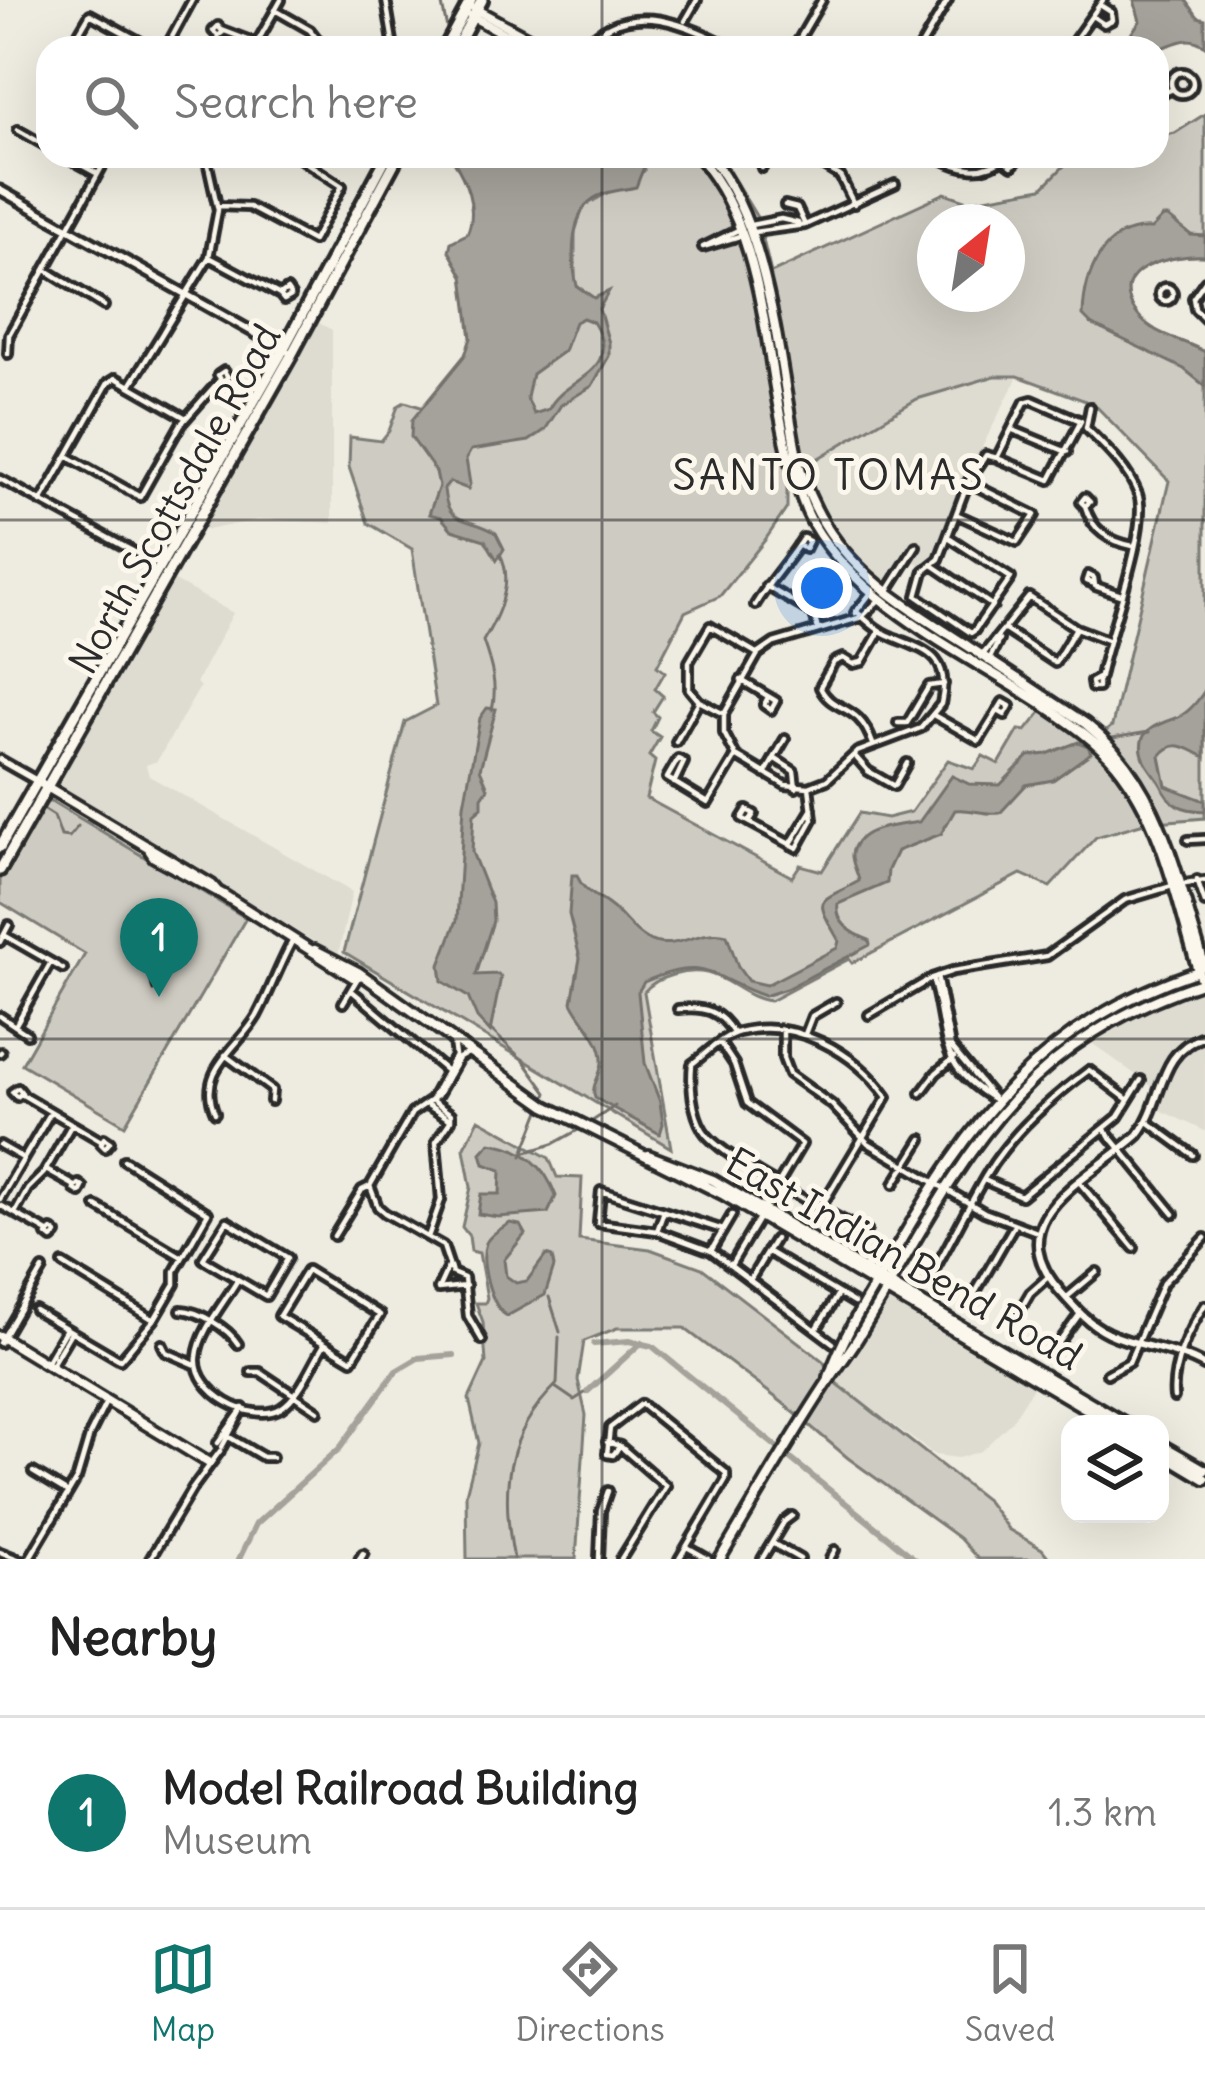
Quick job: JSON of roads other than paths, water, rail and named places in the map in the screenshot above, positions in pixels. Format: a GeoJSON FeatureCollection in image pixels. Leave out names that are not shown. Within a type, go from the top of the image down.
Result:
{"type":"FeatureCollection","features":[{"type":"Feature","properties":{"kind":"main road"},"geometry":{"type":"LineString","coordinates":[[454,36],[471,10]]}},
{"type":"Feature","properties":{"kind":"main road"},"geometry":{"type":"LineString","coordinates":[[471,10],[511,36]]}},
{"type":"Feature","properties":{"kind":"main road"},"geometry":{"type":"LineString","coordinates":[[471,10],[523,36]]}},
{"type":"Feature","properties":{"kind":"main road","name":"North Scottsdale Road"},"geometry":{"type":"LineString","coordinates":[[0,870],[139,602],[164,568],[182,527],[288,352],[381,168]]}},
{"type":"Feature","properties":{"kind":"main road","name":"North Scottsdale Road"},"geometry":{"type":"LineString","coordinates":[[0,848],[42,784],[391,168]]}},
{"type":"Feature","properties":{"kind":"main road"},"geometry":{"type":"LineString","coordinates":[[707,168],[747,230]]}},
{"type":"Feature","properties":{"kind":"main road"},"geometry":{"type":"LineString","coordinates":[[717,168],[737,196],[747,230],[803,492],[830,535],[878,592],[1086,724],[1115,750],[1156,812],[1203,969],[1204,986],[1139,1007],[1095,1033],[1039,1074],[1004,1108],[944,1189],[842,1365],[828,1380]]}},
{"type":"Feature","properties":{"kind":"main road","name":"East Indian Bend Road"},"geometry":{"type":"LineString","coordinates":[[42,784],[194,881],[353,977],[359,976],[495,1072],[590,1130],[694,1171],[1111,1415]]}},
{"type":"Feature","properties":{"kind":"main road"},"geometry":{"type":"LineString","coordinates":[[721,1559],[828,1380],[933,1183],[995,1100],[1082,1027],[1130,999],[1203,969]]}},
{"type":"Feature","properties":{"kind":"main road","name":"East Indian Bend Road"},"geometry":{"type":"LineString","coordinates":[[888,1287],[1097,1415]]}},
{"type":"Feature","properties":{"kind":"main road"},"geometry":{"type":"LineString","coordinates":[[1,1339],[209,1463]]}},
{"type":"Feature","properties":{"kind":"main road"},"geometry":{"type":"LineString","coordinates":[[1169,1453],[1205,1475]]}},
{"type":"Feature","properties":{"kind":"street"},"geometry":{"type":"LineString","coordinates":[[172,36],[192,0]]}},
{"type":"Feature","properties":{"kind":"street"},"geometry":{"type":"LineString","coordinates":[[261,36],[281,0]]}},
{"type":"Feature","properties":{"kind":"street"},"geometry":{"type":"LineString","coordinates":[[386,0],[392,36]]}},
{"type":"Feature","properties":{"kind":"street"},"geometry":{"type":"LineString","coordinates":[[685,22],[698,0]]}},
{"type":"Feature","properties":{"kind":"street"},"geometry":{"type":"LineString","coordinates":[[801,36],[822,0]]}},
{"type":"Feature","properties":{"kind":"street"},"geometry":{"type":"LineString","coordinates":[[927,36],[948,0]]}},
{"type":"Feature","properties":{"kind":"street"},"geometry":{"type":"LineString","coordinates":[[1078,36],[1102,2],[1112,20],[1104,24],[1092,16]]}},
{"type":"Feature","properties":{"kind":"street"},"geometry":{"type":"LineString","coordinates":[[275,10],[315,36]]}},
{"type":"Feature","properties":{"kind":"street"},"geometry":{"type":"LineString","coordinates":[[662,11],[711,36]]}},
{"type":"Feature","properties":{"kind":"street"},"geometry":{"type":"LineString","coordinates":[[77,36],[90,14],[130,36]]}},
{"type":"Feature","properties":{"kind":"street"},"geometry":{"type":"LineString","coordinates":[[590,36],[599,22]]}},
{"type":"Feature","properties":{"kind":"street"},"geometry":{"type":"LineString","coordinates":[[223,30],[235,36]]}},
{"type":"Feature","properties":{"kind":"street"},"geometry":{"type":"LineString","coordinates":[[1169,91],[1173,89]]}},
{"type":"Feature","properties":{"kind":"street"},"geometry":{"type":"LineString","coordinates":[[18,130],[36,140]]}},
{"type":"Feature","properties":{"kind":"street"},"geometry":{"type":"LineString","coordinates":[[87,168],[98,174]]}},
{"type":"Feature","properties":{"kind":"street"},"geometry":{"type":"LineString","coordinates":[[8,354],[9,335],[101,168]]}},
{"type":"Feature","properties":{"kind":"street"},"geometry":{"type":"LineString","coordinates":[[130,386],[209,257],[217,206],[209,168]]}},
{"type":"Feature","properties":{"kind":"street"},"geometry":{"type":"LineString","coordinates":[[217,206],[249,207],[313,241],[342,186],[314,168]]}},
{"type":"Feature","properties":{"kind":"street"},"geometry":{"type":"LineString","coordinates":[[827,168],[841,176],[854,204]]}},
{"type":"Feature","properties":{"kind":"street"},"geometry":{"type":"LineString","coordinates":[[747,230],[703,247],[747,230],[805,225],[895,184]]}},
{"type":"Feature","properties":{"kind":"street"},"geometry":{"type":"LineString","coordinates":[[0,190],[288,352]]}},
{"type":"Feature","properties":{"kind":"street"},"geometry":{"type":"LineString","coordinates":[[785,205],[797,208],[805,225]]}},
{"type":"Feature","properties":{"kind":"street"},"geometry":{"type":"LineString","coordinates":[[209,257],[280,295]]}},
{"type":"Feature","properties":{"kind":"street"},"geometry":{"type":"LineString","coordinates":[[46,270],[99,299],[104,307]]}},
{"type":"Feature","properties":{"kind":"street"},"geometry":{"type":"LineString","coordinates":[[1205,281],[1193,298],[1195,309],[1205,319]]}},
{"type":"Feature","properties":{"kind":"street"},"geometry":{"type":"LineString","coordinates":[[41,502],[108,383],[116,378],[186,418]]}},
{"type":"Feature","properties":{"kind":"street"},"geometry":{"type":"LineString","coordinates":[[67,456],[140,497],[186,418],[220,380]]}},
{"type":"Feature","properties":{"kind":"street"},"geometry":{"type":"LineString","coordinates":[[948,537],[1011,578],[970,633],[917,596],[925,571],[934,566],[948,537],[968,482],[986,455],[1050,480],[1081,421],[1027,400],[997,458]]}},
{"type":"Feature","properties":{"kind":"street"},"geometry":{"type":"LineString","coordinates":[[1090,406],[1086,428],[1116,459],[1138,493],[1141,511],[1098,681]]}},
{"type":"Feature","properties":{"kind":"street"},"geometry":{"type":"LineString","coordinates":[[1012,430],[1067,452]]}},
{"type":"Feature","properties":{"kind":"street"},"geometry":{"type":"LineString","coordinates":[[0,478],[164,568]]}},
{"type":"Feature","properties":{"kind":"street"},"geometry":{"type":"LineString","coordinates":[[956,515],[1018,542],[1036,513],[968,482]]}},
{"type":"Feature","properties":{"kind":"street"},"geometry":{"type":"LineString","coordinates":[[1085,506],[1104,537],[1133,547]]}},
{"type":"Feature","properties":{"kind":"street"},"geometry":{"type":"LineString","coordinates":[[754,605],[798,545]]}},
{"type":"Feature","properties":{"kind":"street"},"geometry":{"type":"LineString","coordinates":[[857,616],[934,656],[944,684],[935,716],[921,728],[854,754],[827,780],[809,787],[796,788],[736,756],[724,733],[724,714],[758,654],[775,643],[857,616],[916,546]]}},
{"type":"Feature","properties":{"kind":"street"},"geometry":{"type":"LineString","coordinates":[[907,561],[925,571]]}},
{"type":"Feature","properties":{"kind":"street"},"geometry":{"type":"LineString","coordinates":[[934,566],[993,606]]}},
{"type":"Feature","properties":{"kind":"street"},"geometry":{"type":"LineString","coordinates":[[1092,583],[1122,595]]}},
{"type":"Feature","properties":{"kind":"street"},"geometry":{"type":"LineString","coordinates":[[766,586],[814,614],[818,632]]}},
{"type":"Feature","properties":{"kind":"street"},"geometry":{"type":"LineString","coordinates":[[984,661],[1029,597],[1076,628],[1107,640]]}},
{"type":"Feature","properties":{"kind":"street"},"geometry":{"type":"LineString","coordinates":[[724,714],[699,701],[689,689],[689,662],[710,626],[758,654]]}},
{"type":"Feature","properties":{"kind":"street"},"geometry":{"type":"LineString","coordinates":[[1005,630],[1055,663],[1076,628]]}},
{"type":"Feature","properties":{"kind":"street"},"geometry":{"type":"LineString","coordinates":[[873,744],[864,720],[823,695],[820,688],[834,662],[843,658],[853,664],[862,662],[880,631]]}},
{"type":"Feature","properties":{"kind":"street"},"geometry":{"type":"LineString","coordinates":[[741,680],[769,697]]}},
{"type":"Feature","properties":{"kind":"street"},"geometry":{"type":"LineString","coordinates":[[898,723],[907,723],[929,686],[944,684]]}},
{"type":"Feature","properties":{"kind":"street"},"geometry":{"type":"LineString","coordinates":[[676,742],[699,701]]}},
{"type":"Feature","properties":{"kind":"street"},"geometry":{"type":"LineString","coordinates":[[935,716],[980,742],[998,711]]}},
{"type":"Feature","properties":{"kind":"street"},"geometry":{"type":"LineString","coordinates":[[765,774],[785,739]]}},
{"type":"Feature","properties":{"kind":"street"},"geometry":{"type":"LineString","coordinates":[[854,754],[868,770],[894,786],[907,763]]}},
{"type":"Feature","properties":{"kind":"street"},"geometry":{"type":"LineString","coordinates":[[674,783],[708,802],[736,756]]}},
{"type":"Feature","properties":{"kind":"street"},"geometry":{"type":"LineString","coordinates":[[774,758],[794,770],[796,788]]}},
{"type":"Feature","properties":{"kind":"street","name":"East Indian Bend Road"},"geometry":{"type":"LineString","coordinates":[[0,760],[42,784]]}},
{"type":"Feature","properties":{"kind":"street"},"geometry":{"type":"LineString","coordinates":[[749,822],[793,846],[812,809],[809,787]]}},
{"type":"Feature","properties":{"kind":"street"},"geometry":{"type":"LineString","coordinates":[[1188,841],[1205,839]]}},
{"type":"Feature","properties":{"kind":"street"},"geometry":{"type":"LineString","coordinates":[[1196,880],[1205,903]]}},
{"type":"Feature","properties":{"kind":"street"},"geometry":{"type":"LineString","coordinates":[[869,1015],[935,977],[1047,956],[1126,900],[1205,881]]}},
{"type":"Feature","properties":{"kind":"street"},"geometry":{"type":"LineString","coordinates":[[9,925],[2,939],[63,969]]}},
{"type":"Feature","properties":{"kind":"street"},"geometry":{"type":"LineString","coordinates":[[215,1113],[209,1090],[214,1070],[258,1015],[295,938]]}},
{"type":"Feature","properties":{"kind":"street"},"geometry":{"type":"LineString","coordinates":[[15,1026],[51,962]]}},
{"type":"Feature","properties":{"kind":"street"},"geometry":{"type":"LineString","coordinates":[[343,1003],[359,976]]}},
{"type":"Feature","properties":{"kind":"street"},"geometry":{"type":"LineString","coordinates":[[935,977],[941,1034],[954,1058],[1004,1108]]}},
{"type":"Feature","properties":{"kind":"street"},"geometry":{"type":"LineString","coordinates":[[351,990],[448,1073]]}},
{"type":"Feature","properties":{"kind":"street"},"geometry":{"type":"LineString","coordinates":[[805,1034],[812,1016],[836,1002]]}},
{"type":"Feature","properties":{"kind":"street"},"geometry":{"type":"LineString","coordinates":[[678,1009],[706,1008],[727,1022],[733,1034]]}},
{"type":"Feature","properties":{"kind":"street"},"geometry":{"type":"LineString","coordinates":[[0,1016],[27,1034]]}},
{"type":"Feature","properties":{"kind":"street"},"geometry":{"type":"LineString","coordinates":[[783,1032],[783,1058],[789,1074],[827,1101],[863,1138],[972,1205],[1037,1232]]}},
{"type":"Feature","properties":{"kind":"street"},"geometry":{"type":"LineString","coordinates":[[821,1207],[887,1097],[851,1055],[805,1034],[733,1034],[690,1063],[703,1131],[720,1148],[856,1228],[867,1230]]}},
{"type":"Feature","properties":{"kind":"street"},"geometry":{"type":"LineString","coordinates":[[1205,1036],[1191,1040],[1169,1060],[1148,1122],[1047,1212],[1037,1232],[1037,1256],[1048,1277],[1080,1313],[1104,1331],[1182,1354],[1205,1366]]}},
{"type":"Feature","properties":{"kind":"street"},"geometry":{"type":"LineString","coordinates":[[448,1073],[455,1056],[453,1041]]}},
{"type":"Feature","properties":{"kind":"street"},"geometry":{"type":"LineString","coordinates":[[720,1043],[734,1064],[747,1103],[802,1144],[731,1265]]}},
{"type":"Feature","properties":{"kind":"street"},"geometry":{"type":"LineString","coordinates":[[334,1236],[362,1190],[370,1186],[412,1113],[468,1053]]}},
{"type":"Feature","properties":{"kind":"street"},"geometry":{"type":"LineString","coordinates":[[225,1054],[272,1090],[272,1101]]}},
{"type":"Feature","properties":{"kind":"street"},"geometry":{"type":"LineString","coordinates":[[921,1093],[954,1058]]}},
{"type":"Feature","properties":{"kind":"street"},"geometry":{"type":"LineString","coordinates":[[931,1276],[983,1180],[1040,1112],[1089,1070],[1127,1099]]}},
{"type":"Feature","properties":{"kind":"street"},"geometry":{"type":"LineString","coordinates":[[983,1180],[1021,1196],[1118,1117],[1141,1080]]}},
{"type":"Feature","properties":{"kind":"street"},"geometry":{"type":"LineString","coordinates":[[21,1094],[101,1141]]}},
{"type":"Feature","properties":{"kind":"street"},"geometry":{"type":"LineString","coordinates":[[428,1101],[451,1120],[436,1142],[441,1200],[428,1237]]}},
{"type":"Feature","properties":{"kind":"street"},"geometry":{"type":"LineString","coordinates":[[48,1232],[0,1202],[51,1112]]}},
{"type":"Feature","properties":{"kind":"street"},"geometry":{"type":"LineString","coordinates":[[1148,1122],[1192,1155]]}},
{"type":"Feature","properties":{"kind":"street"},"geometry":{"type":"LineString","coordinates":[[15,1213],[72,1124]]}},
{"type":"Feature","properties":{"kind":"street"},"geometry":{"type":"LineString","coordinates":[[1104,1128],[1174,1214]]}},
{"type":"Feature","properties":{"kind":"street"},"geometry":{"type":"LineString","coordinates":[[894,1184],[922,1139]]}},
{"type":"Feature","properties":{"kind":"street"},"geometry":{"type":"LineString","coordinates":[[0,1145],[23,1158]]}},
{"type":"Feature","properties":{"kind":"street"},"geometry":{"type":"LineString","coordinates":[[34,1310],[120,1360],[175,1284],[175,1271],[208,1214],[124,1160]]}},
{"type":"Feature","properties":{"kind":"street"},"geometry":{"type":"LineString","coordinates":[[46,1170],[75,1186]]}},
{"type":"Feature","properties":{"kind":"street"},"geometry":{"type":"LineString","coordinates":[[1080,1183],[1134,1248]]}},
{"type":"Feature","properties":{"kind":"street"},"geometry":{"type":"LineString","coordinates":[[370,1186],[385,1213],[443,1246],[452,1273],[462,1274],[466,1306],[482,1340]]}},
{"type":"Feature","properties":{"kind":"street"},"geometry":{"type":"LineString","coordinates":[[723,1230],[601,1191],[598,1223],[657,1231],[711,1251],[832,1342]]}},
{"type":"Feature","properties":{"kind":"street"},"geometry":{"type":"LineString","coordinates":[[96,1206],[182,1257]]}},
{"type":"Feature","properties":{"kind":"street"},"geometry":{"type":"LineString","coordinates":[[657,1231],[664,1211]]}},
{"type":"Feature","properties":{"kind":"street"},"geometry":{"type":"LineString","coordinates":[[711,1251],[732,1215]]}},
{"type":"Feature","properties":{"kind":"street"},"geometry":{"type":"LineString","coordinates":[[227,1220],[288,1258],[266,1296],[237,1281],[203,1259],[227,1220]]}},
{"type":"Feature","properties":{"kind":"street"},"geometry":{"type":"LineString","coordinates":[[971,1300],[1014,1226]]}},
{"type":"Feature","properties":{"kind":"street"},"geometry":{"type":"LineString","coordinates":[[1108,1374],[1129,1362],[1163,1283],[1205,1238]]}},
{"type":"Feature","properties":{"kind":"street"},"geometry":{"type":"LineString","coordinates":[[750,1280],[775,1239]]}},
{"type":"Feature","properties":{"kind":"street"},"geometry":{"type":"LineString","coordinates":[[767,1252],[854,1303]]}},
{"type":"Feature","properties":{"kind":"street"},"geometry":{"type":"LineString","coordinates":[[63,1264],[154,1319]]}},
{"type":"Feature","properties":{"kind":"street"},"geometry":{"type":"LineString","coordinates":[[449,1265],[436,1287],[466,1286]]}},
{"type":"Feature","properties":{"kind":"street"},"geometry":{"type":"LineString","coordinates":[[1,1339],[43,1269]]}},
{"type":"Feature","properties":{"kind":"street"},"geometry":{"type":"LineString","coordinates":[[307,1270],[380,1315],[352,1360],[324,1345],[279,1316],[307,1270]]}},
{"type":"Feature","properties":{"kind":"street"},"geometry":{"type":"LineString","coordinates":[[1066,1298],[1097,1272]]}},
{"type":"Feature","properties":{"kind":"street"},"geometry":{"type":"LineString","coordinates":[[1012,1324],[1030,1293],[1048,1277]]}},
{"type":"Feature","properties":{"kind":"street"},"geometry":{"type":"LineString","coordinates":[[237,1281],[199,1347],[197,1365],[208,1388],[243,1408],[274,1411],[295,1393],[324,1345]]}},
{"type":"Feature","properties":{"kind":"street"},"geometry":{"type":"LineString","coordinates":[[816,1331],[838,1294]]}},
{"type":"Feature","properties":{"kind":"street"},"geometry":{"type":"LineString","coordinates":[[1174,1398],[1182,1354],[1205,1305]]}},
{"type":"Feature","properties":{"kind":"street"},"geometry":{"type":"LineString","coordinates":[[181,1310],[234,1336],[238,1344]]}},
{"type":"Feature","properties":{"kind":"street"},"geometry":{"type":"LineString","coordinates":[[1058,1345],[1080,1313]]}},
{"type":"Feature","properties":{"kind":"street"},"geometry":{"type":"LineString","coordinates":[[48,1365],[69,1330]]}},
{"type":"Feature","properties":{"kind":"street"},"geometry":{"type":"LineString","coordinates":[[162,1344],[166,1352],[197,1365]]}},
{"type":"Feature","properties":{"kind":"street"},"geometry":{"type":"LineString","coordinates":[[251,1372],[260,1372],[318,1411]]}},
{"type":"Feature","properties":{"kind":"street"},"geometry":{"type":"LineString","coordinates":[[29,1559],[68,1493],[107,1401]]}},
{"type":"Feature","properties":{"kind":"street"},"geometry":{"type":"LineString","coordinates":[[620,1446],[609,1455],[607,1442],[613,1424],[641,1404],[727,1476],[680,1559]]}},
{"type":"Feature","properties":{"kind":"street"},"geometry":{"type":"LineString","coordinates":[[150,1559],[243,1408]]}},
{"type":"Feature","properties":{"kind":"street"},"geometry":{"type":"LineString","coordinates":[[226,1435],[263,1457],[272,1457]]}},
{"type":"Feature","properties":{"kind":"street"},"geometry":{"type":"LineString","coordinates":[[607,1442],[620,1446],[666,1486],[621,1559]]}},
{"type":"Feature","properties":{"kind":"street"},"geometry":{"type":"LineString","coordinates":[[33,1472],[68,1493]]}},
{"type":"Feature","properties":{"kind":"street"},"geometry":{"type":"LineString","coordinates":[[599,1559],[602,1502],[608,1491]]}},
{"type":"Feature","properties":{"kind":"street"},"geometry":{"type":"LineString","coordinates":[[762,1559],[792,1516]]}},
{"type":"Feature","properties":{"kind":"street"},"geometry":{"type":"LineString","coordinates":[[772,1543],[800,1559]]}},
{"type":"Feature","properties":{"kind":"street"},"geometry":{"type":"LineString","coordinates":[[687,1546],[708,1559]]}},
{"type":"Feature","properties":{"kind":"street"},"geometry":{"type":"LineString","coordinates":[[830,1559],[835,1550]]}},
{"type":"Feature","properties":{"kind":"street"},"geometry":{"type":"LineString","coordinates":[[0,1552],[18,1559]]}},
{"type":"Feature","properties":{"kind":"waterway"},"geometry":{"type":"LineString","coordinates":[[441,0],[448,33]]}},
{"type":"Feature","properties":{"kind":"waterway"},"geometry":{"type":"LineString","coordinates":[[492,710],[494,684],[483,641],[505,588],[500,554]]}},
{"type":"Feature","properties":{"kind":"waterway"},"geometry":{"type":"LineString","coordinates":[[1106,739],[1149,732]]}},
{"type":"Feature","properties":{"kind":"waterway"},"geometry":{"type":"LineString","coordinates":[[43,809],[54,816],[61,836],[69,837],[78,826]]}},
{"type":"Feature","properties":{"kind":"waterway"},"geometry":{"type":"LineString","coordinates":[[491,1030],[524,1061],[547,1093],[522,1156]]}},
{"type":"Feature","properties":{"kind":"waterway"},"geometry":{"type":"LineString","coordinates":[[588,1124],[615,1106]]}},
{"type":"Feature","properties":{"kind":"waterway"},"geometry":{"type":"LineString","coordinates":[[523,1153],[580,1129]]}},
{"type":"Feature","properties":{"kind":"waterway"},"geometry":{"type":"LineString","coordinates":[[549,1297],[560,1332]]}},
{"type":"Feature","properties":{"kind":"waterway"},"geometry":{"type":"LineString","coordinates":[[514,1559],[508,1509],[511,1464],[526,1423],[557,1384],[559,1337]]}},
{"type":"Feature","properties":{"kind":"waterway"},"geometry":{"type":"LineString","coordinates":[[594,1344],[629,1341],[652,1346],[778,1448]]}},
{"type":"Feature","properties":{"kind":"waterway"},"geometry":{"type":"LineString","coordinates":[[588,1391],[641,1343]]}},
{"type":"Feature","properties":{"kind":"waterway"},"geometry":{"type":"LineString","coordinates":[[239,1559],[256,1524],[340,1448],[396,1371],[418,1358],[454,1355]]}},
{"type":"Feature","properties":{"kind":"waterway"},"geometry":{"type":"LineString","coordinates":[[555,1387],[574,1400],[588,1391]]}},
{"type":"Feature","properties":{"kind":"waterway"},"geometry":{"type":"LineString","coordinates":[[791,1459],[915,1559]]}},
{"type":"Feature","properties":{"kind":"railway"},"geometry":{"type":"LineString","coordinates":[[136,922],[153,991]]}},
{"type":"Feature","properties":{"kind":"place","name":"Model Railroad Building"},"geometry":{"type":"Point","coordinates":[159,997]}},
{"type":"Feature","properties":{"kind":"district","name":"SANTO TOMAS"},"geometry":{"type":"Point","coordinates":[829,475]}}]}
